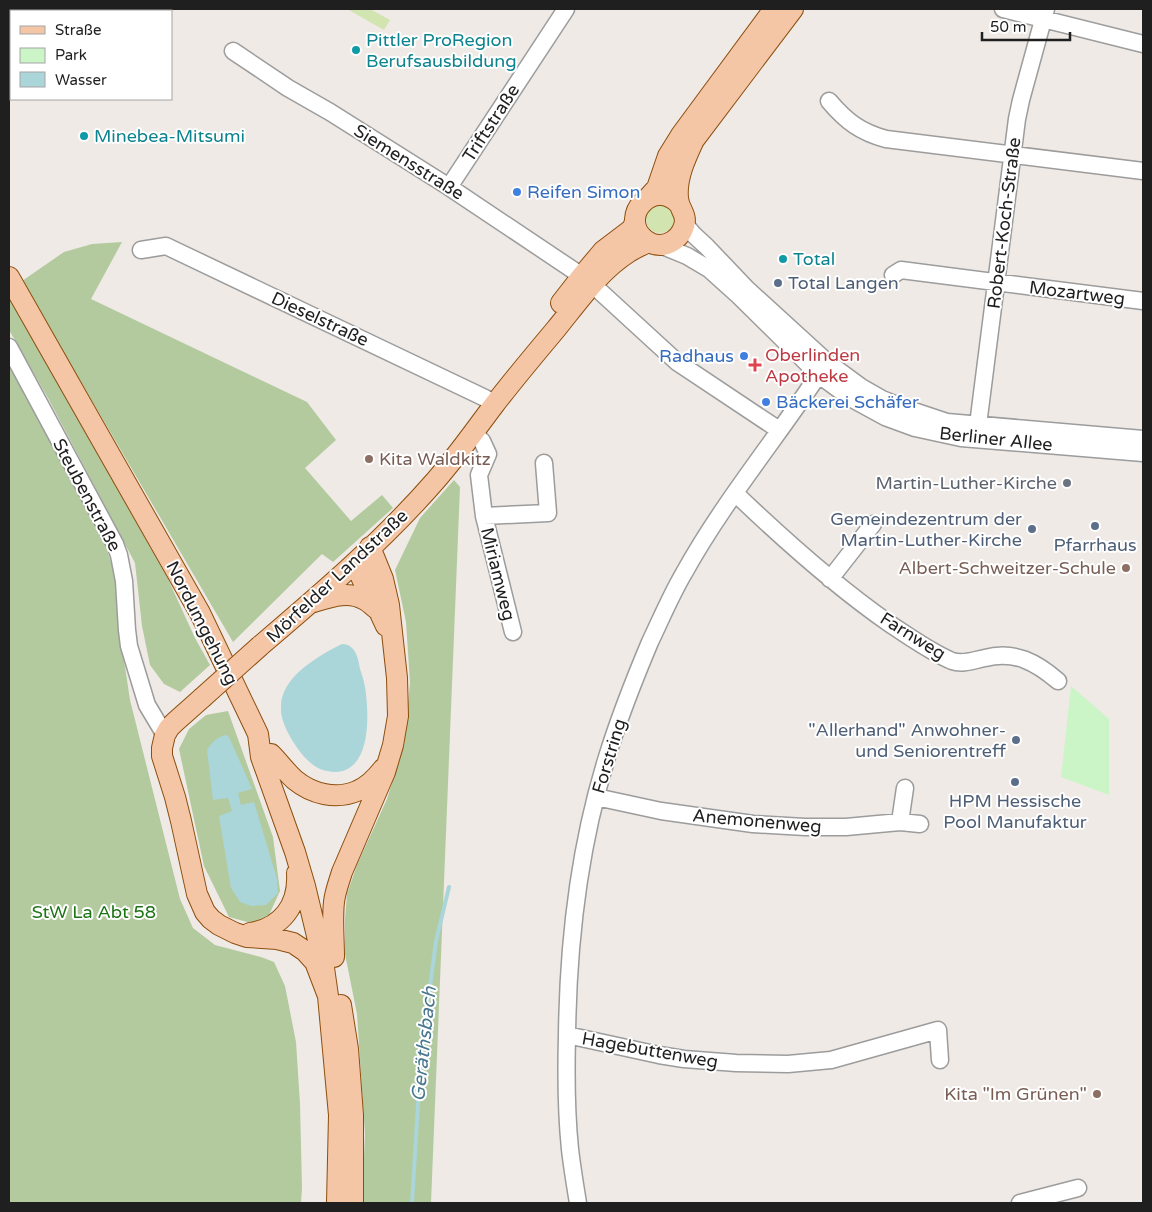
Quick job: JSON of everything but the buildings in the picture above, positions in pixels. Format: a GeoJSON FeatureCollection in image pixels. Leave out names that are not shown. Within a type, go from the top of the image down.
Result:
{"type":"FeatureCollection","features":[{"type":"Feature","properties":{"kind":"main road","name":"Mörfelder Landstraße"},"geometry":{"type":"LineString","coordinates":[[165,735],[175,722],[311,603],[410,509],[433,483],[578,302],[582,288],[603,251],[632,229],[637,211],[641,204],[657,188],[668,156],[681,135],[774,9]]}},
{"type":"Feature","properties":{"kind":"main road"},"geometry":{"type":"LineString","coordinates":[[682,214],[678,193],[681,171],[694,140],[793,9]]}},
{"type":"Feature","properties":{"kind":"main road"},"geometry":{"type":"LineString","coordinates":[[646,199],[654,196],[665,196],[672,199],[682,214]]}},
{"type":"Feature","properties":{"kind":"main road","name":"Mörfelder Landstraße"},"geometry":{"type":"LineString","coordinates":[[495,404],[549,318],[587,280],[604,273],[631,251],[670,242],[678,237],[681,232],[682,214]]}},
{"type":"Feature","properties":{"kind":"main road"},"geometry":{"type":"LineString","coordinates":[[635,222],[640,236],[655,244]]}},
{"type":"Feature","properties":{"kind":"main road","name":"Nordumgehung"},"geometry":{"type":"LineString","coordinates":[[9,277],[200,613],[258,734],[262,757],[305,886],[328,996]]}},
{"type":"Feature","properties":{"kind":"main road"},"geometry":{"type":"LineString","coordinates":[[370,547],[362,560],[359,570],[389,635],[395,658]]}},
{"type":"Feature","properties":{"kind":"main road"},"geometry":{"type":"LineString","coordinates":[[334,958],[333,916],[337,887],[380,786],[390,756],[398,716],[397,678],[389,605],[383,579],[370,547]]}},
{"type":"Feature","properties":{"kind":"main road"},"geometry":{"type":"LineString","coordinates":[[311,603],[333,596],[350,595],[365,600],[379,611]]}},
{"type":"Feature","properties":{"kind":"main road"},"geometry":{"type":"LineString","coordinates":[[258,734],[271,754],[294,779],[310,790],[326,795],[342,795],[358,791],[378,776],[390,756]]}},
{"type":"Feature","properties":{"kind":"main road"},"geometry":{"type":"LineString","coordinates":[[165,735],[162,742],[162,756],[176,797],[197,894],[205,912],[219,926],[235,933],[248,937],[285,940],[300,947],[315,962],[328,996],[339,1115],[337,1203]]}},
{"type":"Feature","properties":{"kind":"main road"},"geometry":{"type":"LineString","coordinates":[[271,754],[304,847],[334,958],[349,1058],[353,1115],[353,1203]]}},
{"type":"Feature","properties":{"kind":"main road"},"geometry":{"type":"LineString","coordinates":[[235,933],[260,932],[276,924],[289,910],[296,892],[295,852]]}},
{"type":"Feature","properties":{"kind":"street","name":"Triftstraße"},"geometry":{"type":"LineString","coordinates":[[449,187],[566,9]]}},
{"type":"Feature","properties":{"kind":"street"},"geometry":{"type":"LineString","coordinates":[[1003,9],[1045,14],[1143,44]]}},
{"type":"Feature","properties":{"kind":"street","name":"Robert-Koch-Straße"},"geometry":{"type":"LineString","coordinates":[[976,432],[1019,110],[1045,14]]}},
{"type":"Feature","properties":{"kind":"street","name":"Siemensstraße"},"geometry":{"type":"LineString","coordinates":[[233,51],[288,88],[330,112],[449,187],[587,280],[677,362],[779,430]]}},
{"type":"Feature","properties":{"kind":"street"},"geometry":{"type":"LineString","coordinates":[[829,101],[853,125],[875,136],[896,141],[1143,171]]}},
{"type":"Feature","properties":{"kind":"street","name":"Berliner Allee"},"geometry":{"type":"LineString","coordinates":[[682,214],[694,236],[747,289],[769,317]]}},
{"type":"Feature","properties":{"kind":"street","name":"Berliner Allee"},"geometry":{"type":"LineString","coordinates":[[655,244],[687,256],[709,269],[769,317],[823,368],[852,399],[885,417],[928,432],[950,436],[976,432],[1143,439]]}},
{"type":"Feature","properties":{"kind":"street","name":"Dieselstraße"},"geometry":{"type":"LineString","coordinates":[[142,250],[166,246],[495,404]]}},
{"type":"Feature","properties":{"kind":"street","name":"Mozartweg"},"geometry":{"type":"LineString","coordinates":[[893,275],[901,270],[1143,301]]}},
{"type":"Feature","properties":{"kind":"street","name":"Steubenstraße"},"geometry":{"type":"LineString","coordinates":[[9,348],[115,544],[124,580],[129,646],[147,705],[165,735]]}},
{"type":"Feature","properties":{"kind":"street","name":"Forstring"},"geometry":{"type":"LineString","coordinates":[[578,1203],[570,1149],[566,1099],[567,997],[573,926],[582,868],[596,797],[606,759],[643,658],[685,572],[708,533],[823,368]]}},
{"type":"Feature","properties":{"kind":"street","name":"Berliner Allee"},"geometry":{"type":"LineString","coordinates":[[976,432],[1143,453]]}},
{"type":"Feature","properties":{"kind":"street","name":"Miriamweg"},"geometry":{"type":"LineString","coordinates":[[473,433],[482,441],[488,454],[479,475],[484,516],[512,632]]}},
{"type":"Feature","properties":{"kind":"street","name":"Miriamweg"},"geometry":{"type":"LineString","coordinates":[[484,516],[548,513],[544,463]]}},
{"type":"Feature","properties":{"kind":"street","name":"Farnweg"},"geometry":{"type":"LineString","coordinates":[[736,493],[779,535],[863,605],[940,655],[964,663],[998,656],[1022,658],[1042,667],[1058,681]]}},
{"type":"Feature","properties":{"kind":"street"},"geometry":{"type":"LineString","coordinates":[[830,578],[873,524]]}},
{"type":"Feature","properties":{"kind":"street"},"geometry":{"type":"LineString","coordinates":[[900,822],[906,788]]}},
{"type":"Feature","properties":{"kind":"street","name":"Anemonenweg"},"geometry":{"type":"LineString","coordinates":[[596,797],[661,811],[753,824],[805,827],[846,827],[900,822],[920,824]]}},
{"type":"Feature","properties":{"kind":"street","name":"Hagebuttenweg"},"geometry":{"type":"LineString","coordinates":[[567,1035],[684,1059],[736,1063],[797,1064],[830,1060],[938,1030],[940,1060]]}},
{"type":"Feature","properties":{"kind":"street"},"geometry":{"type":"LineString","coordinates":[[1020,1203],[1078,1188]]}},
{"type":"Feature","properties":{"kind":"green space"},"geometry":{"type":"Polygon","coordinates":[[[347,9],[370,9],[390,20],[384,30],[347,9]]]}},
{"type":"Feature","properties":{"kind":"green space"},"geometry":{"type":"Polygon","coordinates":[[[660,205],[670,209],[674,219],[670,229],[660,233],[650,229],[646,219],[650,209],[660,205]]]}},
{"type":"Feature","properties":{"kind":"green space"},"geometry":{"type":"Polygon","coordinates":[[[122,242],[91,299],[307,402],[336,440],[305,468],[351,521],[382,495],[393,508],[333,562],[322,554],[233,642],[22,281],[64,252],[92,244],[122,242]]]}},
{"type":"Feature","properties":{"kind":"green space"},"geometry":{"type":"Polygon","coordinates":[[[9,297],[167,577],[195,638],[210,665],[180,692],[164,684],[150,665],[142,626],[135,563],[48,398],[9,330],[9,297]]]}},
{"type":"Feature","properties":{"kind":"green space","name":"StW La Abt 58"},"geometry":{"type":"Polygon","coordinates":[[[9,362],[104,541],[117,577],[124,660],[130,700],[180,899],[193,928],[215,945],[274,962],[285,986],[296,1042],[300,1104],[301,1203],[9,1203],[9,362]]]}},
{"type":"Feature","properties":{"kind":"green space"},"geometry":{"type":"Polygon","coordinates":[[[454,480],[460,487],[431,1203],[362,1203],[365,1134],[357,1014],[345,954],[347,894],[357,865],[387,799],[404,745],[410,683],[406,622],[395,570],[420,518],[454,480]]]}},
{"type":"Feature","properties":{"kind":"green space"},"geometry":{"type":"Polygon","coordinates":[[[1071,686],[1109,719],[1109,795],[1061,777],[1071,686]]]}},
{"type":"Feature","properties":{"kind":"green space"},"geometry":{"type":"Polygon","coordinates":[[[228,711],[273,837],[280,891],[269,915],[251,923],[229,917],[204,866],[179,749],[189,729],[206,715],[228,711]]]}},
{"type":"Feature","properties":{"kind":"water"},"geometry":{"type":"Polygon","coordinates":[[[342,644],[351,647],[358,658],[365,687],[367,724],[366,738],[357,761],[348,769],[334,772],[318,768],[301,753],[287,731],[281,709],[286,687],[293,678],[322,655],[342,644]]]}},
{"type":"Feature","properties":{"kind":"water"},"geometry":{"type":"Polygon","coordinates":[[[225,735],[229,737],[252,789],[238,793],[241,805],[254,802],[277,879],[278,893],[266,905],[251,906],[240,902],[231,888],[219,816],[232,811],[228,798],[213,800],[207,750],[219,737],[225,735]]]}},
{"type":"Feature","properties":{"kind":"waterway","name":"Geräthsbach"},"geometry":{"type":"LineString","coordinates":[[412,1203],[421,1055],[436,941],[449,887]]}},
{"type":"Feature","properties":{"kind":"place","name":"Pittler ProRegion Berufsausbildung"},"geometry":{"type":"Point","coordinates":[356,50]}},
{"type":"Feature","properties":{"kind":"place","name":"Minebea-Mitsumi"},"geometry":{"type":"Point","coordinates":[84,136]}},
{"type":"Feature","properties":{"kind":"place","name":"Reifen Simon"},"geometry":{"type":"Point","coordinates":[517,192]}},
{"type":"Feature","properties":{"kind":"place","name":"Total"},"geometry":{"type":"Point","coordinates":[783,259]}},
{"type":"Feature","properties":{"kind":"place","name":"Total Langen"},"geometry":{"type":"Point","coordinates":[778,283]}},
{"type":"Feature","properties":{"kind":"place","name":"Radhaus"},"geometry":{"type":"Point","coordinates":[744,356]}},
{"type":"Feature","properties":{"kind":"place","name":"Oberlinden Apotheke"},"geometry":{"type":"Point","coordinates":[755,365]}},
{"type":"Feature","properties":{"kind":"place","name":"Bäckerei Schäfer"},"geometry":{"type":"Point","coordinates":[766,402]}},
{"type":"Feature","properties":{"kind":"place","name":"Kita Waldkitz"},"geometry":{"type":"Point","coordinates":[369,459]}},
{"type":"Feature","properties":{"kind":"place","name":"Martin-Luther-Kirche"},"geometry":{"type":"Point","coordinates":[1067,483]}},
{"type":"Feature","properties":{"kind":"place","name":"Pfarrhaus"},"geometry":{"type":"Point","coordinates":[1095,526]}},
{"type":"Feature","properties":{"kind":"place","name":"Gemeindezentrum der Martin-Luther-Kirche"},"geometry":{"type":"Point","coordinates":[1032,529]}},
{"type":"Feature","properties":{"kind":"place","name":"Albert-Schweitzer-Schule"},"geometry":{"type":"Point","coordinates":[1126,568]}},
{"type":"Feature","properties":{"kind":"place","name":"\"Allerhand\" Anwohner- und Seniorentreff"},"geometry":{"type":"Point","coordinates":[1016,740]}},
{"type":"Feature","properties":{"kind":"place","name":"HPM Hessische Pool Manufaktur"},"geometry":{"type":"Point","coordinates":[1015,782]}},
{"type":"Feature","properties":{"kind":"place","name":"Kita \"Im Grünen\""},"geometry":{"type":"Point","coordinates":[1097,1094]}}]}
